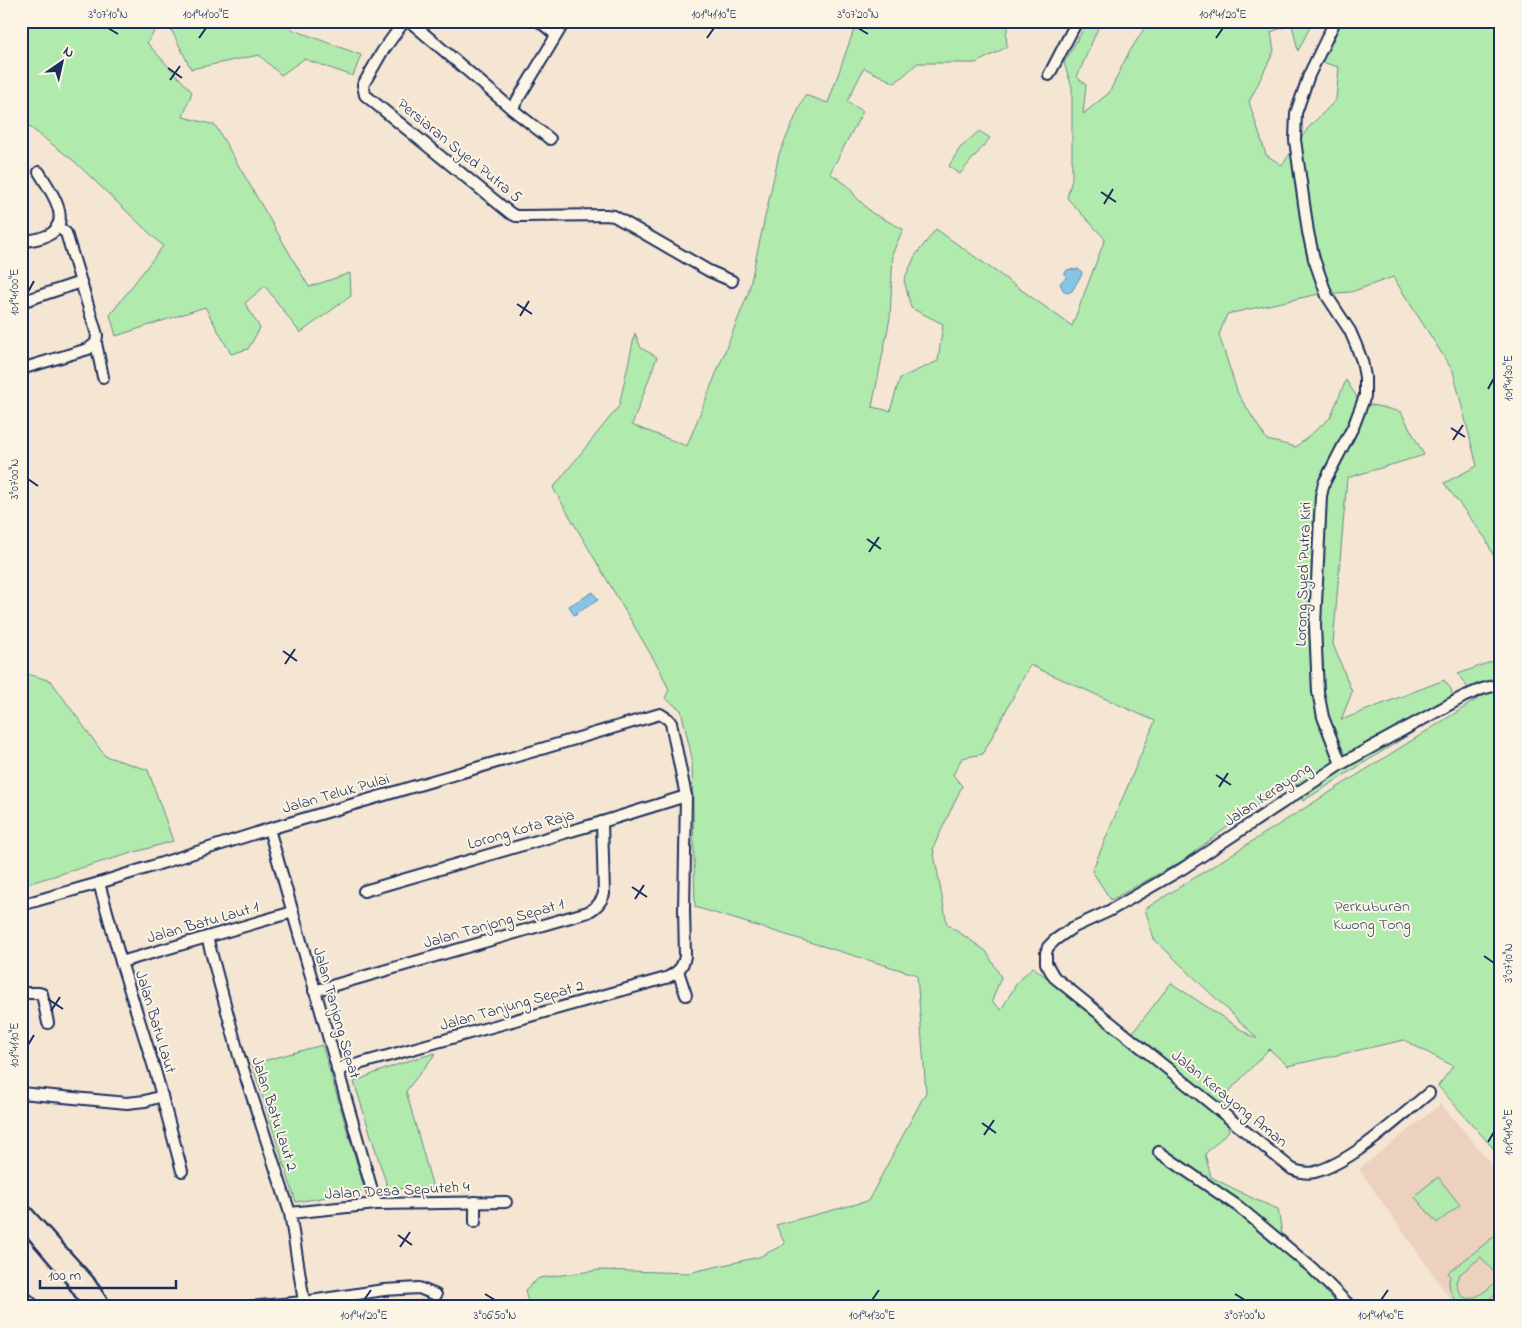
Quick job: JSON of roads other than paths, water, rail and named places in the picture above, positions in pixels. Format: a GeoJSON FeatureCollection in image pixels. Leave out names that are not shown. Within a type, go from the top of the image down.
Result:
{"type":"FeatureCollection","features":[{"type":"Feature","properties":{"kind":"highway"},"geometry":{"type":"LineString","coordinates":[[21,1297],[32,1307]]}},
{"type":"Feature","properties":{"kind":"street"},"geometry":{"type":"LineString","coordinates":[[539,21],[556,35]]}},
{"type":"Feature","properties":{"kind":"street"},"geometry":{"type":"LineString","coordinates":[[512,109],[565,21]]}},
{"type":"Feature","properties":{"kind":"street"},"geometry":{"type":"LineString","coordinates":[[1049,75],[1077,21]]}},
{"type":"Feature","properties":{"kind":"street","name":"Lorong Syed Putra Kiri"},"geometry":{"type":"LineString","coordinates":[[1335,21],[1309,75],[1296,113],[1295,140],[1308,232],[1314,259],[1327,296],[1350,331],[1362,361],[1365,377],[1365,396],[1354,425],[1324,483],[1321,496],[1316,590],[1318,692],[1323,717],[1341,764]]}},
{"type":"Feature","properties":{"kind":"street"},"geometry":{"type":"LineString","coordinates":[[408,22],[414,25],[550,139]]}},
{"type":"Feature","properties":{"kind":"street","name":"Persiaran Syed Putra 5"},"geometry":{"type":"LineString","coordinates":[[408,22],[403,24],[382,52],[363,84],[365,95],[495,201],[516,216],[606,214],[614,216],[732,281]]}},
{"type":"Feature","properties":{"kind":"street"},"geometry":{"type":"LineString","coordinates":[[21,242],[52,233],[59,220],[58,206],[39,172]]}},
{"type":"Feature","properties":{"kind":"street"},"geometry":{"type":"LineString","coordinates":[[57,226],[66,233],[81,282],[97,335],[96,343],[103,377]]}},
{"type":"Feature","properties":{"kind":"street"},"geometry":{"type":"LineString","coordinates":[[21,302],[81,282]]}},
{"type":"Feature","properties":{"kind":"street"},"geometry":{"type":"LineString","coordinates":[[21,369],[88,349],[96,343]]}},
{"type":"Feature","properties":{"kind":"street","name":"Jalan Kerayong"},"geometry":{"type":"LineString","coordinates":[[1055,940],[1072,928],[1110,911],[1182,869],[1341,764],[1463,697],[1501,684]]}},
{"type":"Feature","properties":{"kind":"street","name":"Jalan Teluk Pulai"},"geometry":{"type":"LineString","coordinates":[[21,905],[99,883],[269,829],[660,714],[671,723],[686,796]]}},
{"type":"Feature","properties":{"kind":"street"},"geometry":{"type":"LineString","coordinates":[[686,796],[685,956],[684,962],[678,971],[686,995]]}},
{"type":"Feature","properties":{"kind":"street","name":"Lorong Kota Raja"},"geometry":{"type":"LineString","coordinates":[[364,891],[686,796]]}},
{"type":"Feature","properties":{"kind":"street","name":"Jalan Tanjong Sepat 1"},"geometry":{"type":"LineString","coordinates":[[314,991],[594,909],[602,900],[604,894],[602,822]]}},
{"type":"Feature","properties":{"kind":"street","name":"Jalan Tanjong Sepat"},"geometry":{"type":"LineString","coordinates":[[269,829],[376,1204]]}},
{"type":"Feature","properties":{"kind":"street","name":"Jalan Batu Laut"},"geometry":{"type":"LineString","coordinates":[[99,883],[120,962],[162,1096],[182,1170]]}},
{"type":"Feature","properties":{"kind":"street","name":"Jalan Batu Laut 1"},"geometry":{"type":"LineString","coordinates":[[120,962],[293,912]]}},
{"type":"Feature","properties":{"kind":"street","name":"Jalan Batu Laut 2"},"geometry":{"type":"LineString","coordinates":[[207,937],[239,1056],[290,1213],[304,1302]]}},
{"type":"Feature","properties":{"kind":"street","name":"Jalan Kerayong Aman"},"geometry":{"type":"LineString","coordinates":[[1055,940],[1048,947],[1046,953],[1046,963],[1054,977],[1292,1169],[1302,1173],[1313,1173],[1338,1162],[1375,1137],[1429,1093]]}},
{"type":"Feature","properties":{"kind":"street","name":"Jalan Tanjung Sepat 2"},"geometry":{"type":"LineString","coordinates":[[337,1070],[666,978],[678,971]]}},
{"type":"Feature","properties":{"kind":"street"},"geometry":{"type":"LineString","coordinates":[[21,993],[42,994],[48,1023]]}},
{"type":"Feature","properties":{"kind":"street"},"geometry":{"type":"LineString","coordinates":[[21,1093],[127,1103],[145,1101],[162,1096]]}},
{"type":"Feature","properties":{"kind":"street"},"geometry":{"type":"LineString","coordinates":[[1160,1152],[1239,1207],[1312,1268],[1351,1307]]}},
{"type":"Feature","properties":{"kind":"street"},"geometry":{"type":"LineString","coordinates":[[475,1202],[475,1222]]}},
{"type":"Feature","properties":{"kind":"street","name":"Jalan Desa Seputeh 4"},"geometry":{"type":"LineString","coordinates":[[290,1213],[376,1204],[506,1202]]}},
{"type":"Feature","properties":{"kind":"street"},"geometry":{"type":"LineString","coordinates":[[247,1307],[304,1302],[326,1303],[384,1290],[419,1288],[436,1296]]}},
{"type":"Feature","properties":{"kind":"water"},"geometry":{"type":"Polygon","coordinates":[[[1078,269],[1082,274],[1072,291],[1068,293],[1063,290],[1060,283],[1066,278],[1065,273],[1067,270],[1078,269]]]}},
{"type":"Feature","properties":{"kind":"water"},"geometry":{"type":"Polygon","coordinates":[[[593,592],[598,600],[574,615],[569,606],[593,592]]]}},
{"type":"Feature","properties":{"kind":"railway"},"geometry":{"type":"LineString","coordinates":[[21,1197],[93,1277],[113,1307]]}},
{"type":"Feature","properties":{"kind":"railway"},"geometry":{"type":"LineString","coordinates":[[21,1230],[66,1283],[82,1307]]}},
{"type":"Feature","properties":{"kind":"park label","name":"Perkuburan Kwong Tong"},"geometry":{"type":"Point","coordinates":[1372,916]}}]}
